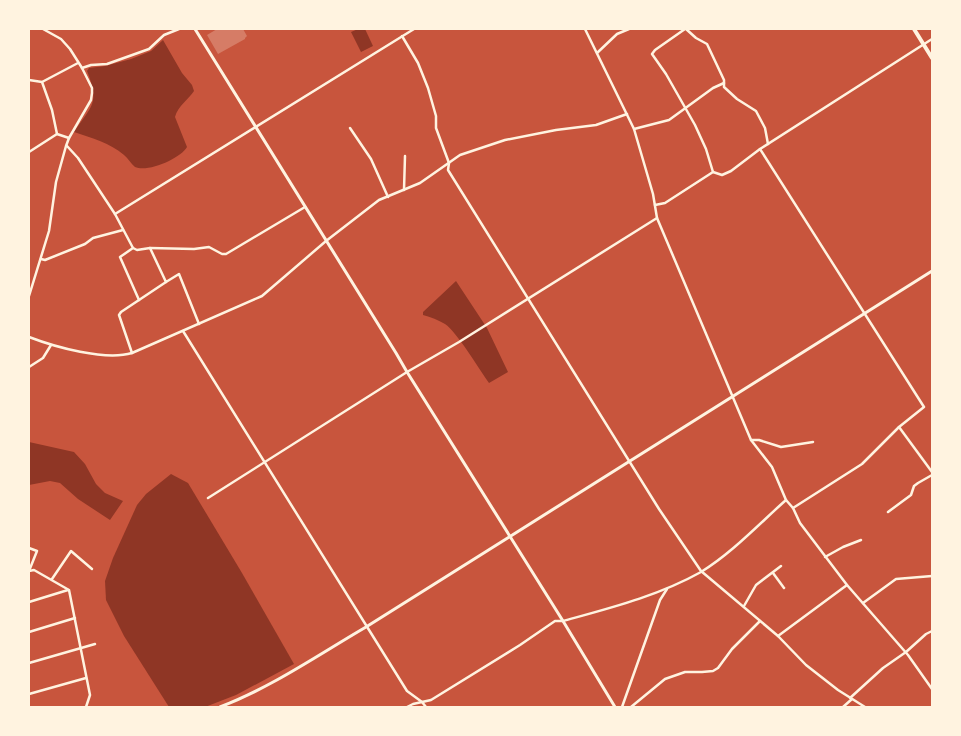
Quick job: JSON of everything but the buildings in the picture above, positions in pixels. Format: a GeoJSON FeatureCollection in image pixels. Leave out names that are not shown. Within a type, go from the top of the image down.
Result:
{"type":"FeatureCollection","features":[{"type":"Feature","properties":{"kind":"main road"},"geometry":{"type":"LineString","coordinates":[[914,29],[932,58]]}},
{"type":"Feature","properties":{"kind":"street"},"geometry":{"type":"LineString","coordinates":[[29,296],[30,286],[41,259],[49,231],[56,182],[66,146],[91,100],[92,88],[82,68],[61,39],[43,29]]}},
{"type":"Feature","properties":{"kind":"street"},"geometry":{"type":"LineString","coordinates":[[82,68],[91,64],[107,64],[148,49],[164,35],[179,29]]}},
{"type":"Feature","properties":{"kind":"street"},"geometry":{"type":"LineString","coordinates":[[195,29],[615,707]]}},
{"type":"Feature","properties":{"kind":"street"},"geometry":{"type":"LineString","coordinates":[[115,214],[414,29]]}},
{"type":"Feature","properties":{"kind":"street"},"geometry":{"type":"LineString","coordinates":[[585,29],[634,129],[657,218],[751,440],[772,467],[786,500],[793,508],[800,523],[847,585],[906,652],[932,689]]}},
{"type":"Feature","properties":{"kind":"street"},"geometry":{"type":"LineString","coordinates":[[597,53],[618,34],[629,29]]}},
{"type":"Feature","properties":{"kind":"street"},"geometry":{"type":"LineString","coordinates":[[713,172],[706,149],[685,108],[666,74],[652,54],[685,29],[707,44],[724,87],[737,99],[756,111],[765,128],[768,144]]}},
{"type":"Feature","properties":{"kind":"street"},"geometry":{"type":"LineString","coordinates":[[402,36],[418,63],[436,116],[436,128],[449,163],[448,170],[659,509],[701,571],[778,636],[806,665],[838,690],[865,707]]}},
{"type":"Feature","properties":{"kind":"street"},"geometry":{"type":"LineString","coordinates":[[713,172],[722,175],[731,171],[760,149],[932,39]]}},
{"type":"Feature","properties":{"kind":"street"},"geometry":{"type":"LineString","coordinates":[[29,80],[42,82],[78,62]]}},
{"type":"Feature","properties":{"kind":"street"},"geometry":{"type":"LineString","coordinates":[[42,82],[52,110],[57,134]]}},
{"type":"Feature","properties":{"kind":"street"},"geometry":{"type":"LineString","coordinates":[[634,129],[670,120],[713,88],[724,83]]}},
{"type":"Feature","properties":{"kind":"street"},"geometry":{"type":"LineString","coordinates":[[29,337],[51,346],[58,345],[100,355],[132,353],[262,296],[326,241],[378,200],[420,183],[468,152],[505,140],[547,131],[596,125],[627,114]]}},
{"type":"Feature","properties":{"kind":"street"},"geometry":{"type":"LineString","coordinates":[[350,128],[370,159],[388,196]]}},
{"type":"Feature","properties":{"kind":"street"},"geometry":{"type":"LineString","coordinates":[[57,134],[69,138]]}},
{"type":"Feature","properties":{"kind":"street"},"geometry":{"type":"LineString","coordinates":[[29,152],[57,134]]}},
{"type":"Feature","properties":{"kind":"street"},"geometry":{"type":"LineString","coordinates":[[66,146],[78,158],[115,214],[132,248],[137,250],[209,247],[222,254],[226,254],[305,207]]}},
{"type":"Feature","properties":{"kind":"street"},"geometry":{"type":"LineString","coordinates":[[760,149],[924,407],[899,427],[862,464],[793,508]]}},
{"type":"Feature","properties":{"kind":"street"},"geometry":{"type":"LineString","coordinates":[[404,156],[404,190]]}},
{"type":"Feature","properties":{"kind":"street"},"geometry":{"type":"LineString","coordinates":[[655,205],[665,203],[713,172]]}},
{"type":"Feature","properties":{"kind":"street"},"geometry":{"type":"LineString","coordinates":[[208,498],[407,372],[459,342],[657,218]]}},
{"type":"Feature","properties":{"kind":"street"},"geometry":{"type":"LineString","coordinates":[[41,259],[45,260],[85,244],[93,238],[123,230]]}},
{"type":"Feature","properties":{"kind":"street"},"geometry":{"type":"LineString","coordinates":[[132,248],[120,257],[139,300]]}},
{"type":"Feature","properties":{"kind":"street"},"geometry":{"type":"LineString","coordinates":[[150,248],[166,282]]}},
{"type":"Feature","properties":{"kind":"street"},"geometry":{"type":"LineString","coordinates":[[220,707],[249,696],[366,627],[509,536],[733,398],[932,271]]}},
{"type":"Feature","properties":{"kind":"street"},"geometry":{"type":"LineString","coordinates":[[132,353],[119,315],[179,274],[199,324]]}},
{"type":"Feature","properties":{"kind":"street"},"geometry":{"type":"LineString","coordinates":[[183,331],[407,691],[426,707]]}},
{"type":"Feature","properties":{"kind":"street"},"geometry":{"type":"LineString","coordinates":[[29,367],[43,358],[51,346]]}},
{"type":"Feature","properties":{"kind":"street"},"geometry":{"type":"LineString","coordinates":[[888,512],[911,496],[914,486],[932,473],[899,427]]}},
{"type":"Feature","properties":{"kind":"street"},"geometry":{"type":"LineString","coordinates":[[751,440],[759,440],[781,447],[813,442]]}},
{"type":"Feature","properties":{"kind":"street"},"geometry":{"type":"LineString","coordinates":[[407,707],[431,700],[456,686],[554,621],[563,621],[630,601],[668,588],[701,571],[722,556],[786,500]]}},
{"type":"Feature","properties":{"kind":"street"},"geometry":{"type":"LineString","coordinates":[[825,557],[861,540]]}},
{"type":"Feature","properties":{"kind":"street"},"geometry":{"type":"LineString","coordinates":[[29,548],[37,551],[29,571],[34,570],[69,590],[90,695],[86,707]]}},
{"type":"Feature","properties":{"kind":"street"},"geometry":{"type":"LineString","coordinates":[[52,580],[71,551],[92,568]]}},
{"type":"Feature","properties":{"kind":"street"},"geometry":{"type":"LineString","coordinates":[[744,606],[756,585],[782,566]]}},
{"type":"Feature","properties":{"kind":"street"},"geometry":{"type":"LineString","coordinates":[[772,572],[784,588]]}},
{"type":"Feature","properties":{"kind":"street"},"geometry":{"type":"LineString","coordinates":[[864,604],[896,580],[932,576]]}},
{"type":"Feature","properties":{"kind":"street"},"geometry":{"type":"LineString","coordinates":[[778,636],[847,585]]}},
{"type":"Feature","properties":{"kind":"street"},"geometry":{"type":"LineString","coordinates":[[622,707],[660,600],[668,588]]}},
{"type":"Feature","properties":{"kind":"street"},"geometry":{"type":"LineString","coordinates":[[29,602],[69,590]]}},
{"type":"Feature","properties":{"kind":"street"},"geometry":{"type":"LineString","coordinates":[[29,632],[74,618]]}},
{"type":"Feature","properties":{"kind":"street"},"geometry":{"type":"LineString","coordinates":[[631,707],[665,679],[685,672],[713,671],[718,668],[732,649],[760,621]]}},
{"type":"Feature","properties":{"kind":"street"},"geometry":{"type":"LineString","coordinates":[[844,707],[871,678],[932,631]]}},
{"type":"Feature","properties":{"kind":"street"},"geometry":{"type":"LineString","coordinates":[[29,663],[95,644]]}},
{"type":"Feature","properties":{"kind":"street"},"geometry":{"type":"LineString","coordinates":[[29,694],[86,678]]}},
{"type":"Feature","properties":{"kind":"shaded area"},"geometry":{"type":"Polygon","coordinates":[[[365,29],[373,46],[361,52],[351,32],[365,29]]]}},
{"type":"Feature","properties":{"kind":"shaded area"},"geometry":{"type":"Polygon","coordinates":[[[163,40],[194,91],[181,106],[175,117],[187,147],[178,156],[164,163],[148,168],[135,167],[113,147],[74,132],[92,104],[93,91],[87,71],[89,68],[131,59],[151,51],[163,40]]]}},
{"type":"Feature","properties":{"kind":"shaded area"},"geometry":{"type":"Polygon","coordinates":[[[456,281],[487,328],[508,372],[489,383],[462,342],[450,328],[440,321],[423,315],[423,312],[456,281]]]}},
{"type":"Feature","properties":{"kind":"shaded area"},"geometry":{"type":"Polygon","coordinates":[[[29,442],[74,452],[85,464],[96,484],[105,493],[123,501],[110,520],[78,499],[60,483],[50,481],[29,485],[29,442]]]}},
{"type":"Feature","properties":{"kind":"shaded area"},"geometry":{"type":"Polygon","coordinates":[[[171,474],[188,483],[294,664],[236,695],[205,707],[169,707],[124,636],[106,600],[105,581],[113,558],[137,505],[146,494],[171,474]]]}}]}
